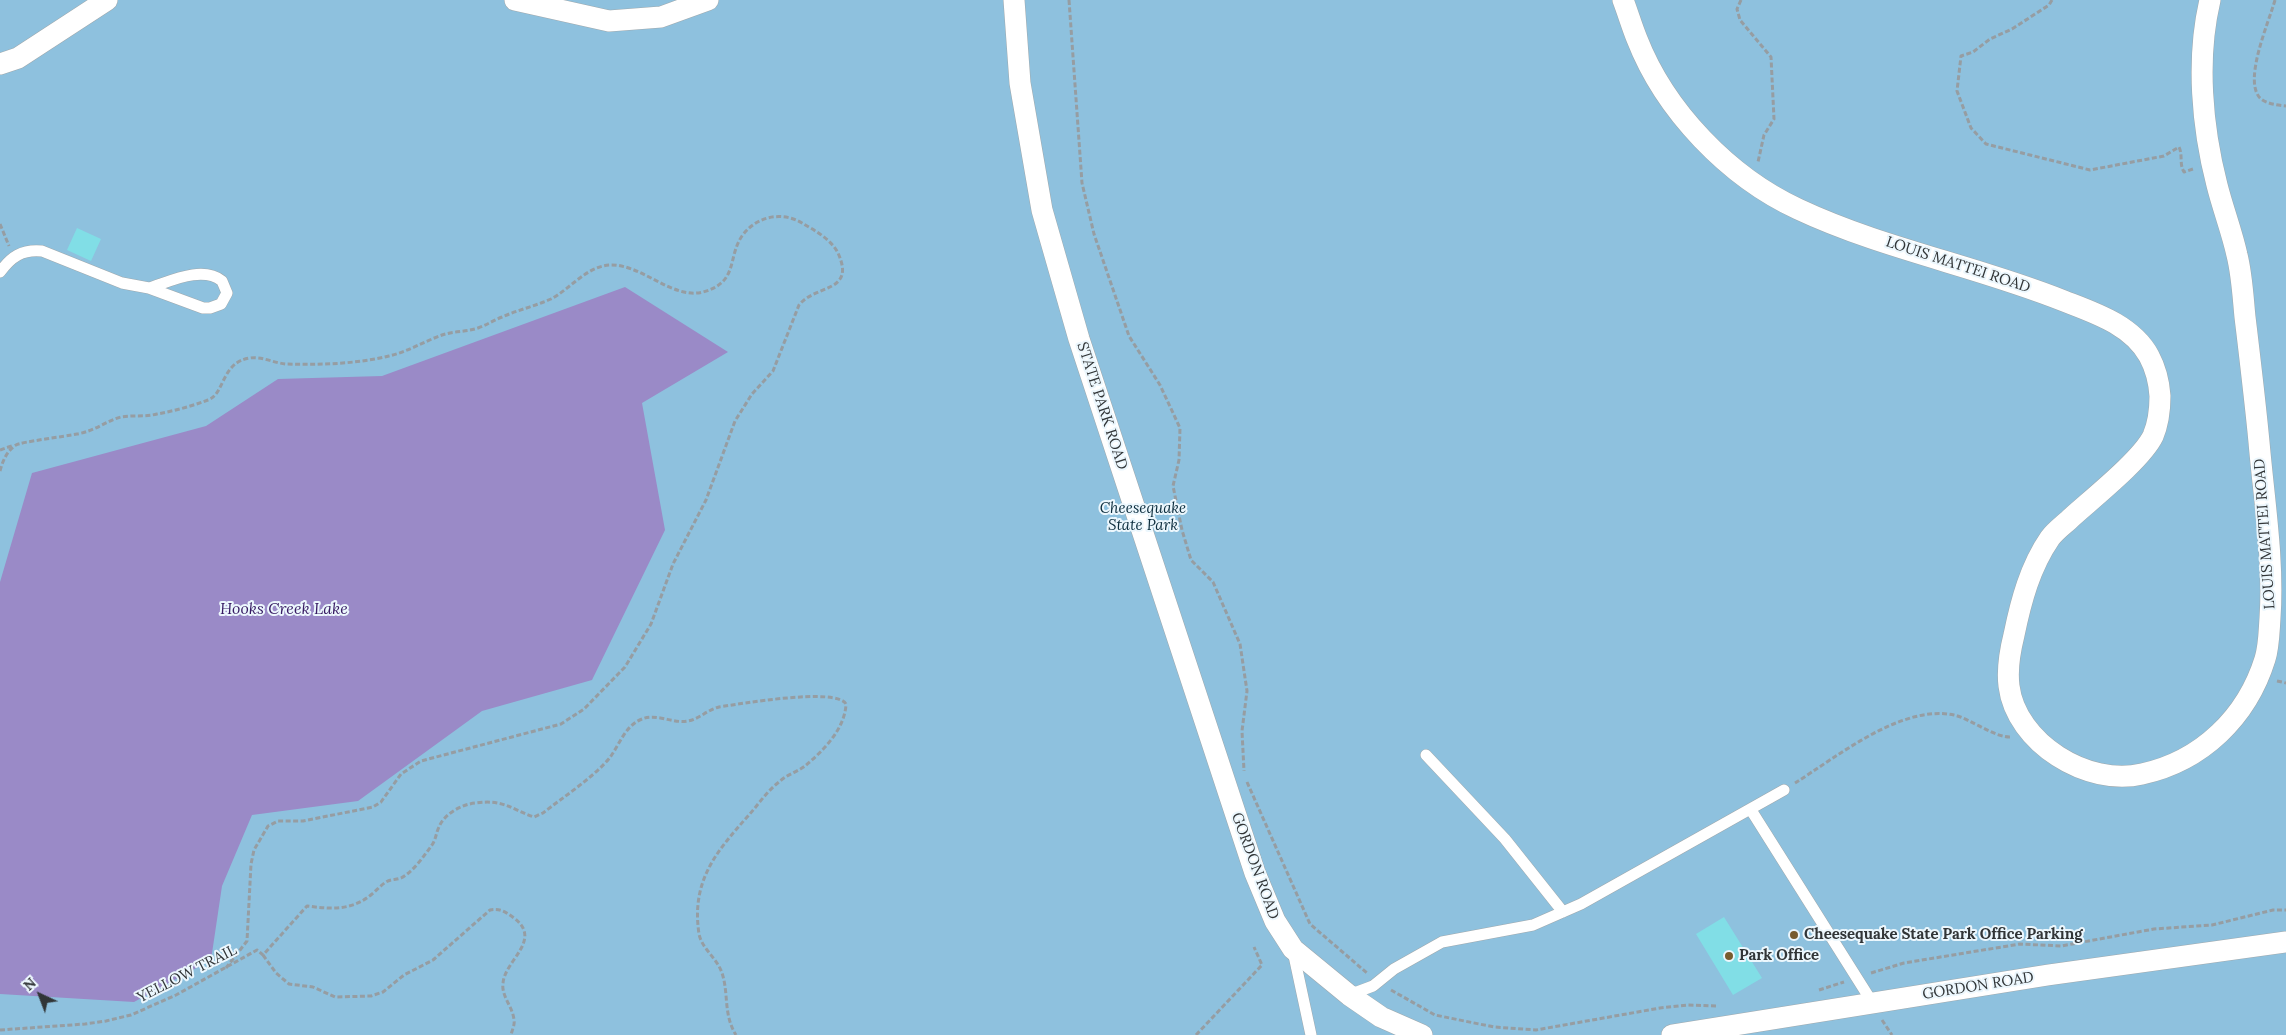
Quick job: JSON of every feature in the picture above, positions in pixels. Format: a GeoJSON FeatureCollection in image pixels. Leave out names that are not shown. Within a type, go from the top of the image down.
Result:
{"type":"FeatureCollection","features":[{"type":"Feature","properties":{"kind":"street"},"geometry":{"type":"LineString","coordinates":[[0,64],[18,58],[107,0]]}},
{"type":"Feature","properties":{"kind":"street"},"geometry":{"type":"LineString","coordinates":[[515,0],[609,21],[662,17],[708,0]]}},
{"type":"Feature","properties":{"kind":"street","name":"STATE PARK ROAD"},"geometry":{"type":"LineString","coordinates":[[1014,0],[1020,83],[1042,210],[1079,339],[1232,802]]}},
{"type":"Feature","properties":{"kind":"street","name":"LOUIS MATTEI ROAD"},"geometry":{"type":"LineString","coordinates":[[1624,0],[1638,44],[1669,100],[1699,138],[1752,182],[1794,208],[1849,230],[2044,292],[2105,317],[2126,330],[2145,348],[2155,367],[2159,385],[2160,414],[2151,441],[2122,472],[2053,534],[2032,568],[2018,614],[2010,653],[2009,689],[2022,723],[2031,736],[2048,750],[2078,767],[2105,775],[2138,776],[2167,766],[2206,746],[2237,716],[2252,692],[2268,652],[2271,597],[2252,368],[2238,259],[2213,164],[2202,69],[2210,0]]}},
{"type":"Feature","properties":{"kind":"street","name":"GORDON ROAD"},"geometry":{"type":"LineString","coordinates":[[1232,802],[1255,873],[1268,905],[1282,935],[1293,949],[1349,995],[1381,1017],[1422,1035]]}},
{"type":"Feature","properties":{"kind":"street","name":"GORDON ROAD"},"geometry":{"type":"LineString","coordinates":[[1672,1035],[2048,975],[2286,942]]}},
{"type":"Feature","properties":{"kind":"lane"},"geometry":{"type":"LineString","coordinates":[[0,272],[10,259],[21,252],[42,250],[122,283],[148,288],[203,308],[210,308],[221,304],[227,293],[222,281],[207,274],[192,275],[148,288]]}},
{"type":"Feature","properties":{"kind":"lane"},"geometry":{"type":"LineString","coordinates":[[1426,755],[1505,839],[1563,912]]}},
{"type":"Feature","properties":{"kind":"lane"},"geometry":{"type":"LineString","coordinates":[[1349,995],[1378,982],[1394,969],[1442,942],[1533,925],[1581,904],[1784,790]]}},
{"type":"Feature","properties":{"kind":"lane"},"geometry":{"type":"LineString","coordinates":[[1751,810],[1872,1002]]}},
{"type":"Feature","properties":{"kind":"lane"},"geometry":{"type":"LineString","coordinates":[[1293,949],[1311,1035]]}},
{"type":"Feature","properties":{"kind":"path"},"geometry":{"type":"LineString","coordinates":[[1068,0],[1082,183],[1094,234],[1129,336],[1160,385],[1180,428],[1179,460],[1173,486],[1182,530],[1192,560],[1213,582],[1240,644],[1248,691],[1242,731],[1244,774],[1310,924],[1345,956],[1378,982],[1435,1015],[1494,1027],[1536,1030],[1660,1008],[1688,1005],[1726,1007]]}},
{"type":"Feature","properties":{"kind":"path"},"geometry":{"type":"LineString","coordinates":[[1741,0],[1737,9],[1740,20],[1771,58],[1774,119],[1764,135],[1752,182]]}},
{"type":"Feature","properties":{"kind":"path"},"geometry":{"type":"LineString","coordinates":[[2052,0],[2049,6],[2012,29],[1990,39],[1973,52],[1961,56],[1957,91],[1971,128],[1986,144],[2090,170],[2164,156],[2179,147],[2182,154],[2181,167],[2184,172],[2213,164]]}},
{"type":"Feature","properties":{"kind":"path"},"geometry":{"type":"LineString","coordinates":[[2275,0],[2255,63],[2254,83],[2260,98],[2268,103],[2286,106]]}},
{"type":"Feature","properties":{"kind":"path"},"geometry":{"type":"LineString","coordinates":[[0,450],[17,444],[79,434],[102,427],[123,417],[156,415],[209,400],[217,393],[223,378],[229,370],[249,358],[283,364],[358,362],[390,356],[440,336],[480,327],[548,300],[595,269],[608,265],[631,269],[685,292],[696,293],[706,291],[722,282],[729,272],[742,236],[751,226],[764,218],[787,217],[797,220],[822,236],[834,246],[838,254],[842,271],[840,280],[835,286],[810,296],[798,305],[773,371],[752,394],[735,421],[706,500],[673,564],[652,624],[625,667],[584,709],[561,724],[420,761],[401,774],[381,802],[373,807],[302,821],[278,821],[268,826],[254,850],[248,892],[249,921],[247,942],[226,968]]}},
{"type":"Feature","properties":{"kind":"path"},"geometry":{"type":"LineString","coordinates":[[0,224],[10,248],[10,259]]}},
{"type":"Feature","properties":{"kind":"path"},"geometry":{"type":"LineString","coordinates":[[0,470],[4,459],[17,444]]}},
{"type":"Feature","properties":{"kind":"path"},"geometry":{"type":"LineString","coordinates":[[511,1035],[514,1018],[506,1000],[502,983],[504,976],[518,956],[525,932],[522,924],[500,909],[490,910],[433,960],[404,975],[392,987],[371,996],[335,997],[313,987],[289,984],[276,973],[263,955],[307,906],[336,909],[354,906],[372,895],[390,880],[398,879],[405,875],[433,844],[444,819],[460,807],[490,802],[506,804],[529,816],[538,816],[600,767],[609,758],[626,732],[642,719],[656,717],[686,722],[719,707],[790,698],[835,697],[844,700],[846,704],[844,718],[838,731],[825,748],[804,766],[779,782],[722,846],[704,876],[698,909],[700,936],[705,947],[719,964],[723,974],[725,1004],[729,1021],[736,1035]]}},
{"type":"Feature","properties":{"kind":"path"},"geometry":{"type":"LineString","coordinates":[[1784,790],[1873,734],[1924,714],[1953,715],[1979,724],[2005,738],[2031,736]]}},
{"type":"Feature","properties":{"kind":"path"},"geometry":{"type":"LineString","coordinates":[[1812,992],[1904,963],[2020,944],[2061,946],[2154,929],[2212,925],[2273,910],[2286,910]]}},
{"type":"Feature","properties":{"kind":"path"},"geometry":{"type":"LineString","coordinates":[[1196,1035],[1262,965],[1254,947]]}},
{"type":"Feature","properties":{"kind":"path","name":"YELLOW TRAIL"},"geometry":{"type":"LineString","coordinates":[[0,1030],[85,1024],[114,1019],[154,1006],[257,950],[263,955]]}},
{"type":"Feature","properties":{"kind":"green space","name":"Cheesequake State Park"},"geometry":{"type":"Polygon","coordinates":[[[0,0],[2286,0],[2286,1035],[0,1035],[0,0]]]}},
{"type":"Feature","properties":{"kind":"water","name":"Hooks Creek Lake"},"geometry":{"type":"Polygon","coordinates":[[[625,287],[728,352],[642,403],[665,530],[592,680],[482,711],[358,801],[252,815],[222,886],[211,960],[134,1002],[0,994],[0,582],[32,473],[206,426],[278,379],[382,376],[625,287]]]}},
{"type":"Feature","properties":{"kind":"building"},"geometry":{"type":"Polygon","coordinates":[[[77,228],[101,239],[91,261],[67,250],[77,228]]]}},
{"type":"Feature","properties":{"kind":"building","name":"Park Office"},"geometry":{"type":"Polygon","coordinates":[[[1724,917],[1762,978],[1733,995],[1696,934],[1724,917]]]}},
{"type":"Feature","properties":{"kind":"place","name":"Cheesequake State Park Office Parking"},"geometry":{"type":"Point","coordinates":[1794,935]}},
{"type":"Feature","properties":{"kind":"place","name":"Park Office"},"geometry":{"type":"Point","coordinates":[1729,956]}}]}
